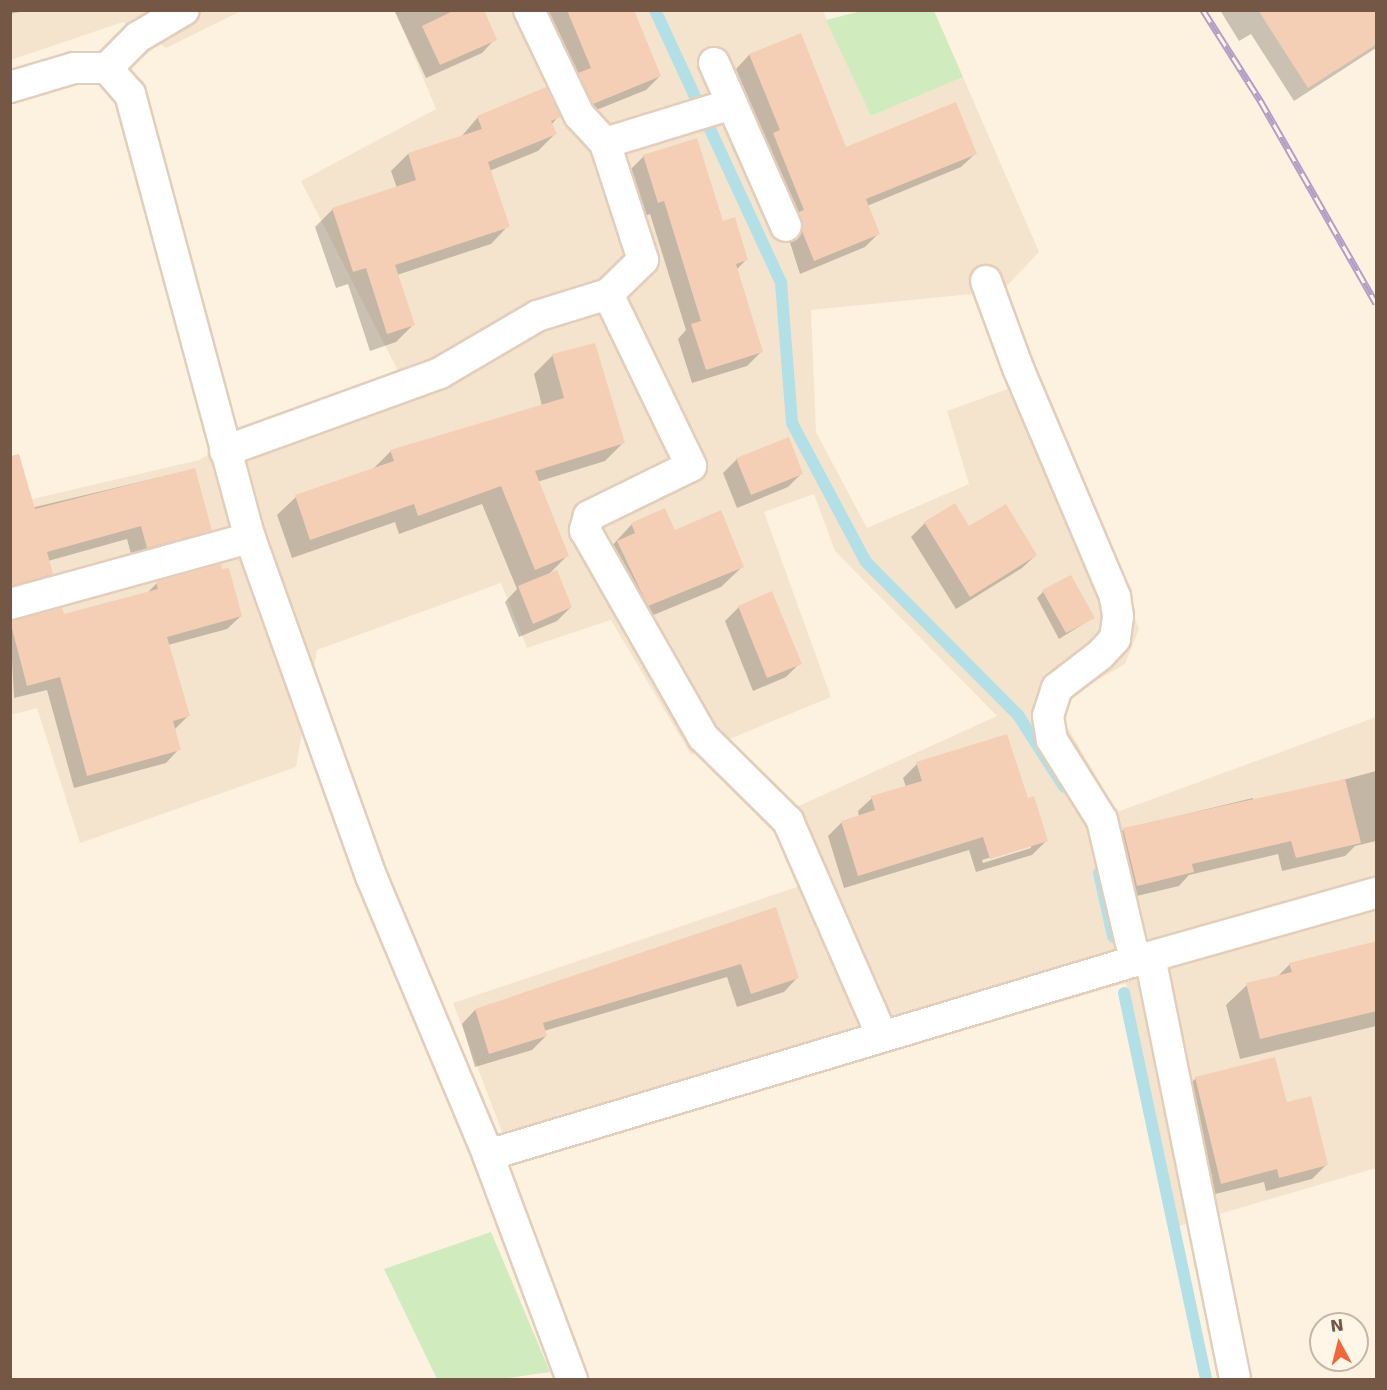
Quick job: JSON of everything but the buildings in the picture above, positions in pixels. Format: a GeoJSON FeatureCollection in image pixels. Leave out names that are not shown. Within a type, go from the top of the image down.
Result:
{"type":"FeatureCollection","features":[{"type":"Feature","properties":{"kind":"street"},"geometry":{"type":"LineString","coordinates":[[10,87],[74,68],[107,68],[138,37],[184,10]]}},
{"type":"Feature","properties":{"kind":"street"},"geometry":{"type":"LineString","coordinates":[[225,451],[440,373],[537,316],[608,294],[643,260],[606,143],[579,115],[530,10]]}},
{"type":"Feature","properties":{"kind":"street"},"geometry":{"type":"LineString","coordinates":[[714,63],[786,226]]}},
{"type":"Feature","properties":{"kind":"street"},"geometry":{"type":"LineString","coordinates":[[107,68],[130,94],[250,538],[371,876],[488,1155],[572,1380]]}},
{"type":"Feature","properties":{"kind":"street"},"geometry":{"type":"LineString","coordinates":[[606,143],[732,104]]}},
{"type":"Feature","properties":{"kind":"street"},"geometry":{"type":"LineString","coordinates":[[986,281],[1018,368],[1115,597],[1118,617],[1115,639],[1100,655],[1056,687],[1048,716],[1052,740],[1102,820],[1143,959],[1234,1380]]}},
{"type":"Feature","properties":{"kind":"street"},"geometry":{"type":"LineString","coordinates":[[608,294],[691,466],[589,516],[585,530],[703,737],[788,821],[882,1036]]}},
{"type":"Feature","properties":{"kind":"street"},"geometry":{"type":"LineString","coordinates":[[10,604],[250,538]]}},
{"type":"Feature","properties":{"kind":"street"},"geometry":{"type":"LineString","coordinates":[[488,1155],[1143,959],[1377,893]]}},
{"type":"Feature","properties":{"kind":"shaded area"},"geometry":{"type":"Polygon","coordinates":[[[10,11],[241,11],[166,48],[123,22],[11,60],[10,11]]]}},
{"type":"Feature","properties":{"kind":"shaded area"},"geometry":{"type":"Polygon","coordinates":[[[395,11],[823,11],[871,116],[963,77],[1039,252],[1002,291],[811,310],[816,432],[867,528],[969,484],[947,411],[1038,378],[1139,629],[1125,664],[1072,695],[1065,723],[1117,812],[1376,717],[1376,1168],[1172,1228],[1126,983],[513,1161],[453,1003],[803,885],[792,809],[997,716],[835,551],[814,494],[764,512],[831,697],[691,755],[611,620],[527,648],[501,583],[317,650],[296,767],[80,843],[37,708],[11,715],[11,504],[199,460],[248,431],[399,373],[301,181],[436,109],[395,11]]]}},
{"type":"Feature","properties":{"kind":"green space"},"geometry":{"type":"Polygon","coordinates":[[[861,11],[934,11],[963,77],[871,116],[826,20],[861,11]]]}},
{"type":"Feature","properties":{"kind":"green space"},"geometry":{"type":"Polygon","coordinates":[[[491,1232],[550,1372],[500,1379],[437,1379],[384,1269],[491,1232]]]}},
{"type":"Feature","properties":{"kind":"waterway"},"geometry":{"type":"LineString","coordinates":[[655,10],[781,283],[792,423],[866,562],[1018,715],[1064,787]]}},
{"type":"Feature","properties":{"kind":"waterway"},"geometry":{"type":"LineString","coordinates":[[1099,873],[1113,936]]}},
{"type":"Feature","properties":{"kind":"waterway"},"geometry":{"type":"LineString","coordinates":[[1124,993],[1206,1380]]}},
{"type":"Feature","properties":{"kind":"railway"},"geometry":{"type":"LineString","coordinates":[[1203,10],[1260,100],[1376,303]]}}]}
